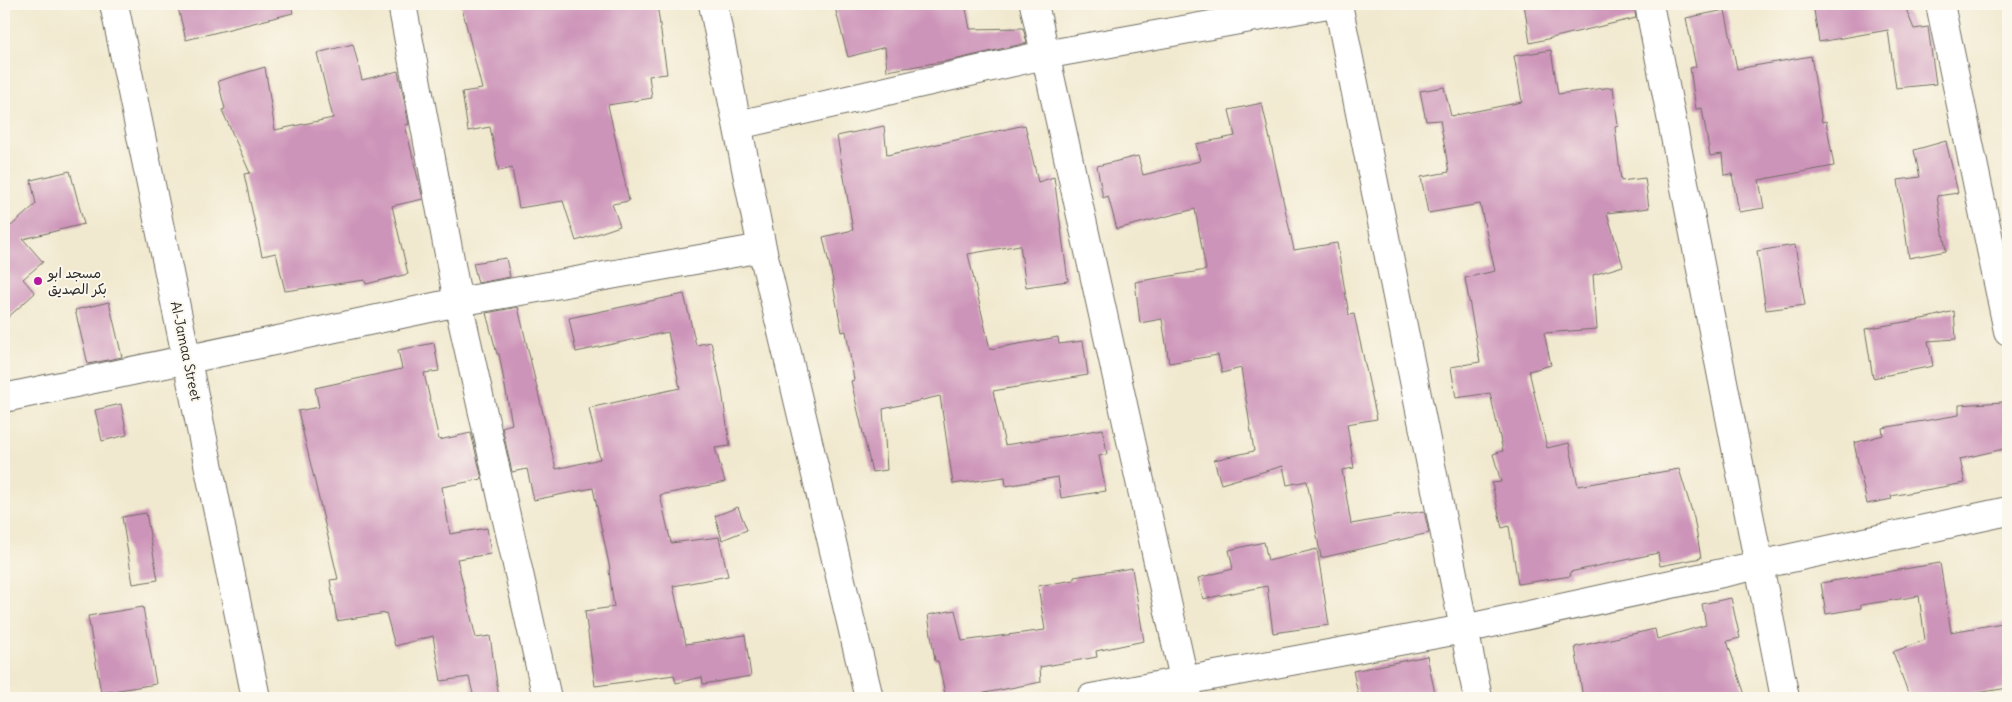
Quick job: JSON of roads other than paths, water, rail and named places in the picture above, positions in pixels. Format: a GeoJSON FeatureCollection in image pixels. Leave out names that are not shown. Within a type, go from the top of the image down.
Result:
{"type":"FeatureCollection","features":[{"type":"Feature","properties":{"kind":"street","name":"Al-Jamaa Street"},"geometry":{"type":"LineString","coordinates":[[114,4],[256,698]]}},
{"type":"Feature","properties":{"kind":"street"},"geometry":{"type":"LineString","coordinates":[[402,4],[458,302],[547,698]]}},
{"type":"Feature","properties":{"kind":"street"},"geometry":{"type":"LineString","coordinates":[[713,4],[762,248],[869,698]]}},
{"type":"Feature","properties":{"kind":"street"},"geometry":{"type":"LineString","coordinates":[[1034,4],[1186,689]]}},
{"type":"Feature","properties":{"kind":"street"},"geometry":{"type":"LineString","coordinates":[[738,125],[1044,55],[1328,4]]}},
{"type":"Feature","properties":{"kind":"street"},"geometry":{"type":"LineString","coordinates":[[1338,4],[1478,698]]}},
{"type":"Feature","properties":{"kind":"street"},"geometry":{"type":"LineString","coordinates":[[1649,4],[1757,564],[1785,698]]}},
{"type":"Feature","properties":{"kind":"street"},"geometry":{"type":"LineString","coordinates":[[1940,4],[2008,331]]}},
{"type":"Feature","properties":{"kind":"street"},"geometry":{"type":"LineString","coordinates":[[4,398],[458,302],[762,248]]}},
{"type":"Feature","properties":{"kind":"street"},"geometry":{"type":"LineString","coordinates":[[1091,698],[1186,689],[2008,511]]}},
{"type":"Feature","properties":{"kind":"place","name":"مسجد ابو بكر الصديق"},"geometry":{"type":"Point","coordinates":[38,281]}}]}
